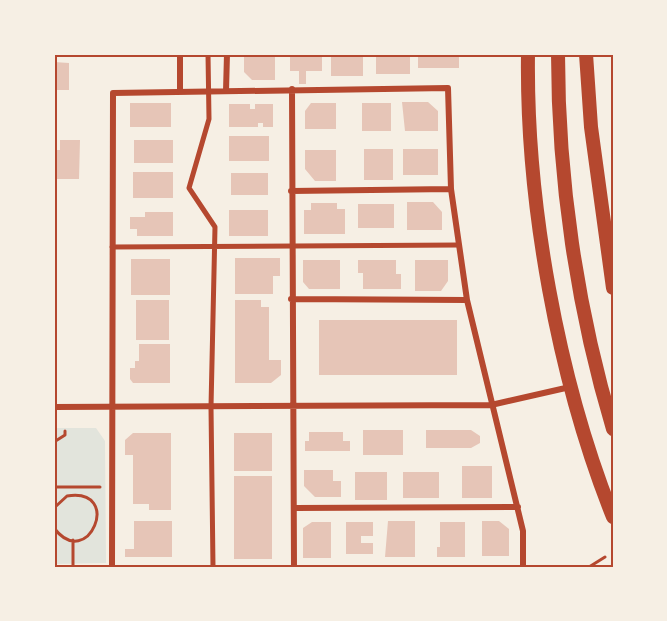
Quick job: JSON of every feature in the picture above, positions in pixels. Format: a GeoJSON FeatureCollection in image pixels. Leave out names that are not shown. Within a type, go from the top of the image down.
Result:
{"type":"FeatureCollection","features":[{"type":"Feature","properties":{"kind":"main road"},"geometry":{"type":"LineString","coordinates":[[528,54],[527,86],[539,218],[572,386],[591,456],[613,517]]}},
{"type":"Feature","properties":{"kind":"main road"},"geometry":{"type":"LineString","coordinates":[[558,54],[560,130],[570,222],[586,322],[613,429]]}},
{"type":"Feature","properties":{"kind":"main road"},"geometry":{"type":"LineString","coordinates":[[586,54],[591,135],[613,288]]}},
{"type":"Feature","properties":{"kind":"street"},"geometry":{"type":"LineString","coordinates":[[180,54],[180,92]]}},
{"type":"Feature","properties":{"kind":"street"},"geometry":{"type":"LineString","coordinates":[[208,54],[206,91],[209,119],[189,188],[215,227],[211,407],[213,567]]}},
{"type":"Feature","properties":{"kind":"street"},"geometry":{"type":"LineString","coordinates":[[226,91],[227,54]]}},
{"type":"Feature","properties":{"kind":"street"},"geometry":{"type":"LineString","coordinates":[[112,567],[113,93],[448,88],[451,189],[467,300],[491,405],[518,507],[523,531],[523,567]]}},
{"type":"Feature","properties":{"kind":"street"},"geometry":{"type":"LineString","coordinates":[[292,89],[291,299],[294,567]]}},
{"type":"Feature","properties":{"kind":"street"},"geometry":{"type":"LineString","coordinates":[[291,191],[451,189]]}},
{"type":"Feature","properties":{"kind":"street"},"geometry":{"type":"LineString","coordinates":[[112,248],[459,244]]}},
{"type":"Feature","properties":{"kind":"street"},"geometry":{"type":"LineString","coordinates":[[291,299],[467,300]]}},
{"type":"Feature","properties":{"kind":"street"},"geometry":{"type":"LineString","coordinates":[[54,406],[491,405],[572,386]]}},
{"type":"Feature","properties":{"kind":"street"},"geometry":{"type":"LineString","coordinates":[[295,508],[518,507]]}},
{"type":"Feature","properties":{"kind":"path"},"geometry":{"type":"LineString","coordinates":[[54,442],[64,435],[64,431]]}},
{"type":"Feature","properties":{"kind":"path"},"geometry":{"type":"LineString","coordinates":[[54,487],[103,487]]}},
{"type":"Feature","properties":{"kind":"path"},"geometry":{"type":"LineString","coordinates":[[78,487],[78,495]]}},
{"type":"Feature","properties":{"kind":"path"},"geometry":{"type":"LineString","coordinates":[[54,508],[67,496],[78,495],[93,504],[98,518],[96,525],[87,536],[73,540],[59,534],[54,528]]}},
{"type":"Feature","properties":{"kind":"path"},"geometry":{"type":"LineString","coordinates":[[73,540],[73,567]]}},
{"type":"Feature","properties":{"kind":"path"},"geometry":{"type":"LineString","coordinates":[[589,567],[605,557]]}},
{"type":"Feature","properties":{"kind":"shaded area"},"geometry":{"type":"Polygon","coordinates":[[[54,428],[96,428],[105,441],[106,563],[54,564],[54,428]]]}},
{"type":"Feature","properties":{"kind":"building"},"geometry":{"type":"Polygon","coordinates":[[[244,54],[275,54],[275,80],[252,80],[244,72],[244,54]]]}},
{"type":"Feature","properties":{"kind":"building"},"geometry":{"type":"Polygon","coordinates":[[[290,54],[322,54],[322,71],[306,71],[306,84],[299,84],[299,71],[290,71],[290,54]]]}},
{"type":"Feature","properties":{"kind":"building"},"geometry":{"type":"Polygon","coordinates":[[[331,54],[363,54],[363,76],[331,76],[331,54]]]}},
{"type":"Feature","properties":{"kind":"building"},"geometry":{"type":"Polygon","coordinates":[[[376,54],[410,54],[410,74],[376,74],[376,54]]]}},
{"type":"Feature","properties":{"kind":"building"},"geometry":{"type":"Polygon","coordinates":[[[418,54],[459,54],[459,68],[418,68],[418,54]]]}},
{"type":"Feature","properties":{"kind":"building"},"geometry":{"type":"Polygon","coordinates":[[[54,62],[69,63],[69,90],[54,90],[54,62]]]}},
{"type":"Feature","properties":{"kind":"building"},"geometry":{"type":"Polygon","coordinates":[[[402,102],[428,102],[438,111],[438,131],[405,131],[402,102]]]}},
{"type":"Feature","properties":{"kind":"building"},"geometry":{"type":"Polygon","coordinates":[[[130,103],[171,103],[171,127],[130,127],[130,103]]]}},
{"type":"Feature","properties":{"kind":"building"},"geometry":{"type":"Polygon","coordinates":[[[311,103],[336,103],[336,129],[305,129],[305,111],[311,103]]]}},
{"type":"Feature","properties":{"kind":"building"},"geometry":{"type":"Polygon","coordinates":[[[362,103],[391,103],[391,131],[362,131],[362,103]]]}},
{"type":"Feature","properties":{"kind":"building"},"geometry":{"type":"Polygon","coordinates":[[[229,104],[250,104],[250,109],[255,109],[255,104],[273,104],[273,127],[263,127],[263,123],[258,123],[258,127],[229,127],[229,104]]]}},
{"type":"Feature","properties":{"kind":"building"},"geometry":{"type":"Polygon","coordinates":[[[229,136],[269,136],[269,161],[229,161],[229,136]]]}},
{"type":"Feature","properties":{"kind":"building"},"geometry":{"type":"Polygon","coordinates":[[[60,140],[80,140],[79,179],[54,179],[54,150],[60,150],[60,140]]]}},
{"type":"Feature","properties":{"kind":"building"},"geometry":{"type":"Polygon","coordinates":[[[134,140],[173,140],[173,163],[134,163],[134,140]]]}},
{"type":"Feature","properties":{"kind":"building"},"geometry":{"type":"Polygon","coordinates":[[[364,149],[393,149],[393,180],[364,180],[364,149]]]}},
{"type":"Feature","properties":{"kind":"building"},"geometry":{"type":"Polygon","coordinates":[[[403,149],[438,149],[438,175],[403,175],[403,149]]]}},
{"type":"Feature","properties":{"kind":"building"},"geometry":{"type":"Polygon","coordinates":[[[305,150],[336,150],[336,181],[315,181],[305,169],[305,150]]]}},
{"type":"Feature","properties":{"kind":"building"},"geometry":{"type":"Polygon","coordinates":[[[133,172],[173,172],[173,198],[133,198],[133,172]]]}},
{"type":"Feature","properties":{"kind":"building"},"geometry":{"type":"Polygon","coordinates":[[[231,173],[268,173],[268,195],[231,195],[231,173]]]}},
{"type":"Feature","properties":{"kind":"building"},"geometry":{"type":"Polygon","coordinates":[[[407,202],[433,202],[442,212],[442,230],[407,230],[407,202]]]}},
{"type":"Feature","properties":{"kind":"building"},"geometry":{"type":"Polygon","coordinates":[[[311,203],[337,203],[337,209],[345,209],[345,234],[304,234],[304,210],[311,210],[311,203]]]}},
{"type":"Feature","properties":{"kind":"building"},"geometry":{"type":"Polygon","coordinates":[[[358,204],[394,204],[394,228],[358,228],[358,204]]]}},
{"type":"Feature","properties":{"kind":"building"},"geometry":{"type":"Polygon","coordinates":[[[229,210],[268,210],[268,236],[229,236],[229,210]]]}},
{"type":"Feature","properties":{"kind":"building"},"geometry":{"type":"Polygon","coordinates":[[[145,212],[173,212],[173,236],[137,236],[137,229],[130,229],[130,217],[145,217],[145,212]]]}},
{"type":"Feature","properties":{"kind":"building"},"geometry":{"type":"Polygon","coordinates":[[[235,258],[280,258],[280,276],[273,276],[273,294],[235,294],[235,258]]]}},
{"type":"Feature","properties":{"kind":"building"},"geometry":{"type":"Polygon","coordinates":[[[131,259],[170,259],[170,295],[131,295],[131,259]]]}},
{"type":"Feature","properties":{"kind":"building"},"geometry":{"type":"Polygon","coordinates":[[[303,260],[340,260],[340,289],[309,289],[303,282],[303,260]]]}},
{"type":"Feature","properties":{"kind":"building"},"geometry":{"type":"Polygon","coordinates":[[[358,260],[396,260],[396,274],[401,274],[401,289],[363,289],[363,273],[358,273],[358,260]]]}},
{"type":"Feature","properties":{"kind":"building"},"geometry":{"type":"Polygon","coordinates":[[[415,260],[448,260],[448,281],[441,291],[415,291],[415,260]]]}},
{"type":"Feature","properties":{"kind":"building"},"geometry":{"type":"Polygon","coordinates":[[[136,300],[169,300],[169,340],[136,340],[136,300]]]}},
{"type":"Feature","properties":{"kind":"building"},"geometry":{"type":"Polygon","coordinates":[[[235,300],[261,300],[261,307],[269,307],[269,360],[281,360],[281,375],[271,383],[235,383],[235,300]]]}},
{"type":"Feature","properties":{"kind":"building"},"geometry":{"type":"Polygon","coordinates":[[[319,320],[457,320],[457,375],[319,375],[319,320]]]}},
{"type":"Feature","properties":{"kind":"building"},"geometry":{"type":"Polygon","coordinates":[[[139,344],[170,344],[170,383],[133,383],[130,379],[130,368],[135,368],[135,361],[139,361],[139,344]]]}},
{"type":"Feature","properties":{"kind":"building"},"geometry":{"type":"Polygon","coordinates":[[[363,430],[403,430],[403,455],[363,455],[363,430]]]}},
{"type":"Feature","properties":{"kind":"building"},"geometry":{"type":"Polygon","coordinates":[[[426,430],[471,430],[480,436],[480,443],[471,448],[426,448],[426,430]]]}},
{"type":"Feature","properties":{"kind":"building"},"geometry":{"type":"Polygon","coordinates":[[[309,432],[343,432],[343,441],[350,441],[350,451],[305,451],[305,441],[309,441],[309,432]]]}},
{"type":"Feature","properties":{"kind":"building"},"geometry":{"type":"Polygon","coordinates":[[[133,433],[171,433],[171,510],[149,510],[149,504],[133,504],[133,455],[125,455],[125,440],[133,433]]]}},
{"type":"Feature","properties":{"kind":"building"},"geometry":{"type":"Polygon","coordinates":[[[234,433],[272,433],[272,471],[234,471],[234,433]]]}},
{"type":"Feature","properties":{"kind":"building"},"geometry":{"type":"Polygon","coordinates":[[[462,466],[492,466],[492,498],[462,498],[462,466]]]}},
{"type":"Feature","properties":{"kind":"building"},"geometry":{"type":"Polygon","coordinates":[[[304,470],[333,470],[333,481],[341,481],[341,497],[315,497],[304,486],[304,470]]]}},
{"type":"Feature","properties":{"kind":"building"},"geometry":{"type":"Polygon","coordinates":[[[355,472],[387,472],[387,500],[355,500],[355,472]]]}},
{"type":"Feature","properties":{"kind":"building"},"geometry":{"type":"Polygon","coordinates":[[[403,472],[439,472],[439,498],[403,498],[403,472]]]}},
{"type":"Feature","properties":{"kind":"building"},"geometry":{"type":"Polygon","coordinates":[[[234,476],[272,476],[272,559],[234,559],[234,476]]]}},
{"type":"Feature","properties":{"kind":"building"},"geometry":{"type":"Polygon","coordinates":[[[134,521],[172,521],[172,557],[125,557],[125,549],[134,549],[134,521]]]}},
{"type":"Feature","properties":{"kind":"building"},"geometry":{"type":"Polygon","coordinates":[[[388,521],[415,521],[415,557],[385,557],[388,521]]]}},
{"type":"Feature","properties":{"kind":"building"},"geometry":{"type":"Polygon","coordinates":[[[482,521],[499,521],[509,529],[509,556],[482,556],[482,521]]]}},
{"type":"Feature","properties":{"kind":"building"},"geometry":{"type":"Polygon","coordinates":[[[312,522],[331,522],[331,558],[303,558],[303,528],[312,522]]]}},
{"type":"Feature","properties":{"kind":"building"},"geometry":{"type":"Polygon","coordinates":[[[346,522],[373,522],[373,536],[361,536],[361,543],[373,543],[373,554],[346,554],[346,522]]]}},
{"type":"Feature","properties":{"kind":"building"},"geometry":{"type":"Polygon","coordinates":[[[440,522],[465,522],[465,557],[437,557],[437,547],[440,547],[440,522]]]}}]}
